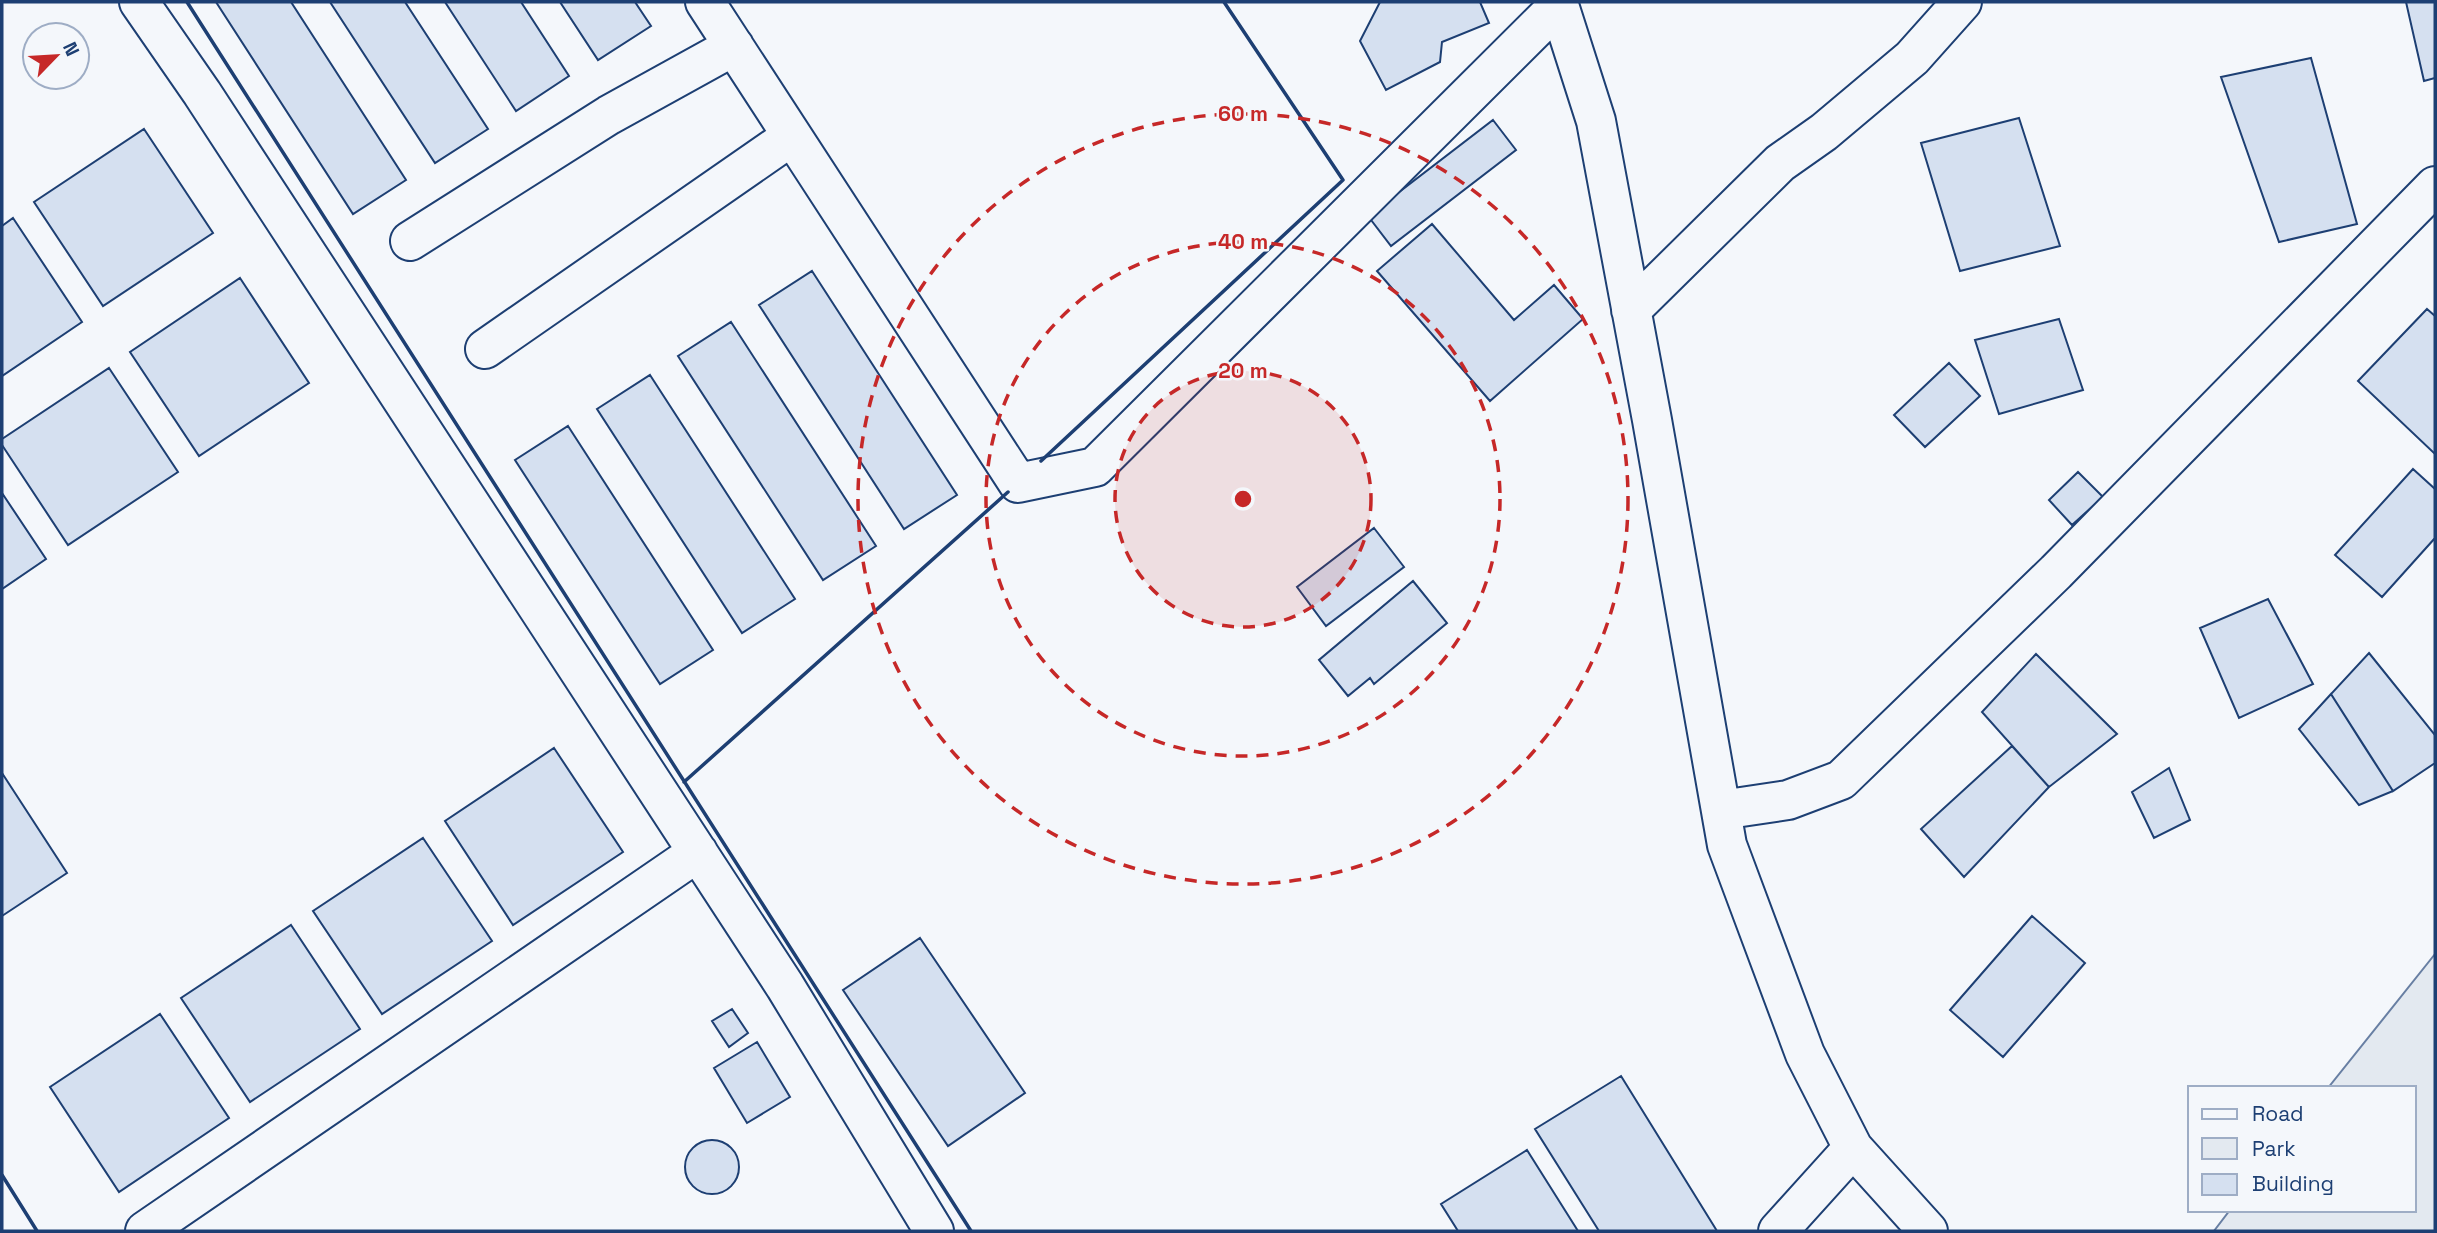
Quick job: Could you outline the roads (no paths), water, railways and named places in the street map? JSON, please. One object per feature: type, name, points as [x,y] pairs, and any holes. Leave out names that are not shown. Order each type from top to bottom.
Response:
[{"type":"street","points":[[139,2],[202,93],[785,986],[934,1231]]},
{"type":"street","points":[[705,2],[1018,483],[1095,467],[1558,3],[1596,121],[1727,845],[1805,1054],[1853,1148],[1928,1231]]},
{"type":"street","points":[[1632,310],[1780,163],[1824,132],[1912,58],[1962,2]]},
{"type":"street","points":[[411,241],[609,115],[734,46]]},
{"type":"street","points":[[485,349],[792,136]]},
{"type":"street","points":[[1721,810],[1788,800],[1841,779],[2056,572],[2435,186]]},
{"type":"street","points":[[145,1231],[698,852]]},
{"type":"street","points":[[1778,1231],[1853,1148]]}]
